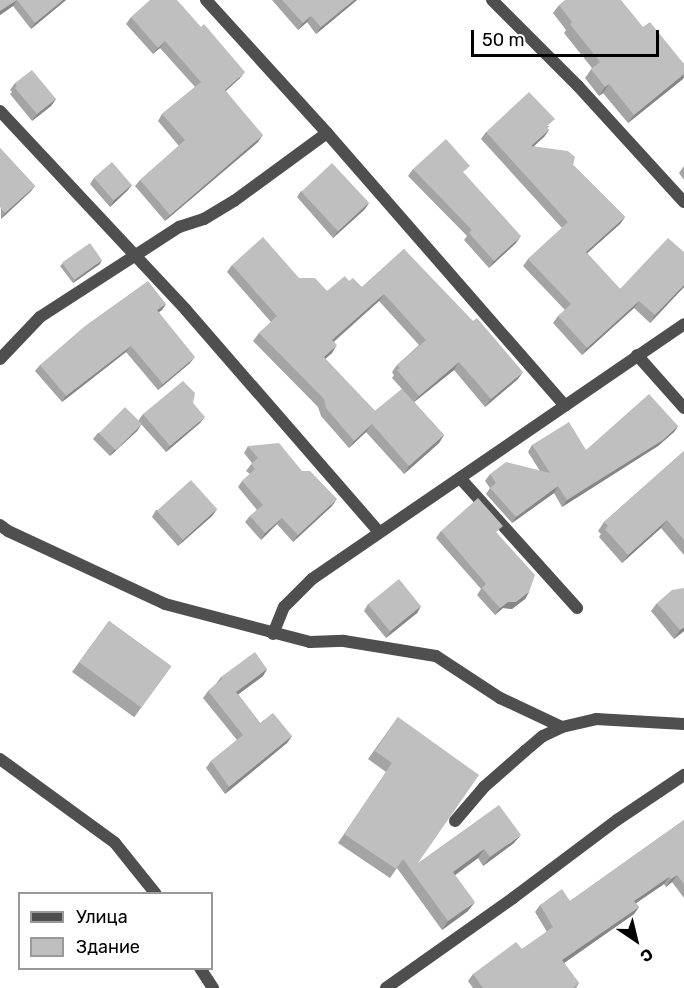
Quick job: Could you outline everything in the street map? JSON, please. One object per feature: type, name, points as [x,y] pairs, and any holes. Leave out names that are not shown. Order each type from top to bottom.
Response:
[{"type":"street","points":[[206,0],[327,133],[565,406]]},
{"type":"street","points":[[492,0],[586,95],[684,202]]},
{"type":"street","points":[[0,111],[133,256],[186,310],[379,532]]},
{"type":"street","points":[[0,359],[40,317],[179,227],[204,219],[234,201],[327,133]]},
{"type":"street","points":[[273,633],[284,607],[312,579],[684,324]]},
{"type":"street","points":[[637,355],[684,408]]},
{"type":"street","points":[[460,478],[577,608]]},
{"type":"street","points":[[0,525],[8,531],[165,604],[310,642],[344,641],[436,656],[500,698],[562,727]]},
{"type":"street","points":[[455,821],[484,788],[525,751],[543,736],[562,727],[596,719],[684,724]]},
{"type":"street","points":[[0,759],[115,843],[154,892]]},
{"type":"street","points":[[386,988],[513,898],[617,820],[684,775]]},
{"type":"street","points":[[202,970],[213,988]]},
{"type":"building","points":[[0,0],[17,0],[0,11]]},
{"type":"building","points":[[17,0],[63,0],[35,23]]},
{"type":"building","points":[[150,0],[177,0],[201,27],[204,24],[245,72],[225,90],[263,135],[170,215],[140,180],[185,140],[162,114],[201,82],[165,41],[158,48],[131,17]]},
{"type":"building","points":[[282,0],[354,0],[321,27],[311,16],[303,23]]},
{"type":"building","points":[[565,0],[621,0],[643,27],[650,22],[684,64],[684,74],[634,115],[609,84],[605,87],[591,69],[600,62],[570,24],[572,22],[559,5]]},
{"type":"building","points":[[32,70],[56,99],[37,114],[15,88],[17,86],[15,83]]},
{"type":"building","points":[[529,92],[555,119],[546,127],[549,130],[531,146],[568,151],[575,157],[573,165],[625,217],[586,252],[620,289],[668,238],[684,252],[684,285],[655,315],[639,301],[587,348],[558,316],[571,304],[528,259],[568,222],[486,132]]},
{"type":"building","points":[[446,139],[470,166],[463,172],[521,236],[494,261],[469,233],[472,230],[413,169]]},
{"type":"building","points":[[0,148],[35,186],[5,213],[0,207]]},
{"type":"building","points":[[112,162],[132,185],[114,200],[94,178]]},
{"type":"building","points":[[332,163],[369,202],[338,231],[301,192]]},
{"type":"building","points":[[263,237],[299,278],[315,278],[327,291],[345,276],[349,281],[353,278],[362,287],[404,249],[473,321],[477,318],[523,372],[491,399],[459,362],[419,396],[397,370],[400,368],[397,365],[426,340],[384,294],[332,340],[337,345],[324,357],[375,411],[402,389],[444,435],[409,466],[372,424],[354,441],[326,408],[324,399],[259,333],[277,316],[232,265]]},
{"type":"building","points":[[90,243],[102,260],[74,280],[62,263]]},
{"type":"building","points":[[148,281],[166,304],[157,310],[195,357],[163,384],[131,346],[66,396],[40,365],[85,326]]},
{"type":"building","points":[[183,381],[195,393],[193,403],[205,417],[170,446],[143,414]]},
{"type":"building","points":[[649,394],[678,426],[663,440],[567,500],[558,486],[516,517],[490,488],[496,483],[490,474],[506,462],[550,473],[532,445],[569,422],[586,450]]},
{"type":"building","points":[[125,407],[142,424],[116,450],[99,433]]},
{"type":"building","points":[[279,443],[302,471],[310,471],[337,499],[298,535],[282,518],[265,533],[250,516],[263,505],[242,481],[255,469],[251,464],[258,458],[248,446]]},
{"type":"building","points":[[684,451],[684,540],[667,520],[628,555],[605,529],[608,526],[604,522]]},
{"type":"building","points":[[191,480],[217,509],[183,540],[157,511]]},
{"type":"building","points":[[478,498],[503,526],[496,532],[535,575],[529,592],[516,602],[508,602],[500,608],[482,588],[486,584],[441,531]]},
{"type":"building","points":[[399,579],[421,606],[390,631],[368,604]]},
{"type":"building","points":[[684,588],[684,627],[680,630],[657,603],[672,590]]},
{"type":"building","points":[[109,621],[171,666],[141,708],[79,662]]},
{"type":"building","points":[[255,652],[267,669],[236,692],[260,723],[273,713],[292,736],[229,787],[211,761],[243,735],[208,691],[222,679],[221,677]]},
{"type":"building","points":[[398,717],[479,775],[418,863],[499,805],[521,835],[490,857],[484,849],[453,872],[475,902],[448,921],[403,859],[396,869],[344,834],[392,763],[375,751]]},
{"type":"building","points":[[684,820],[684,884],[677,875],[671,879],[669,877],[634,901],[639,907],[562,960],[579,983],[573,988],[483,988],[473,974],[516,942],[522,949],[553,927],[540,905],[562,889],[570,901]]}]
